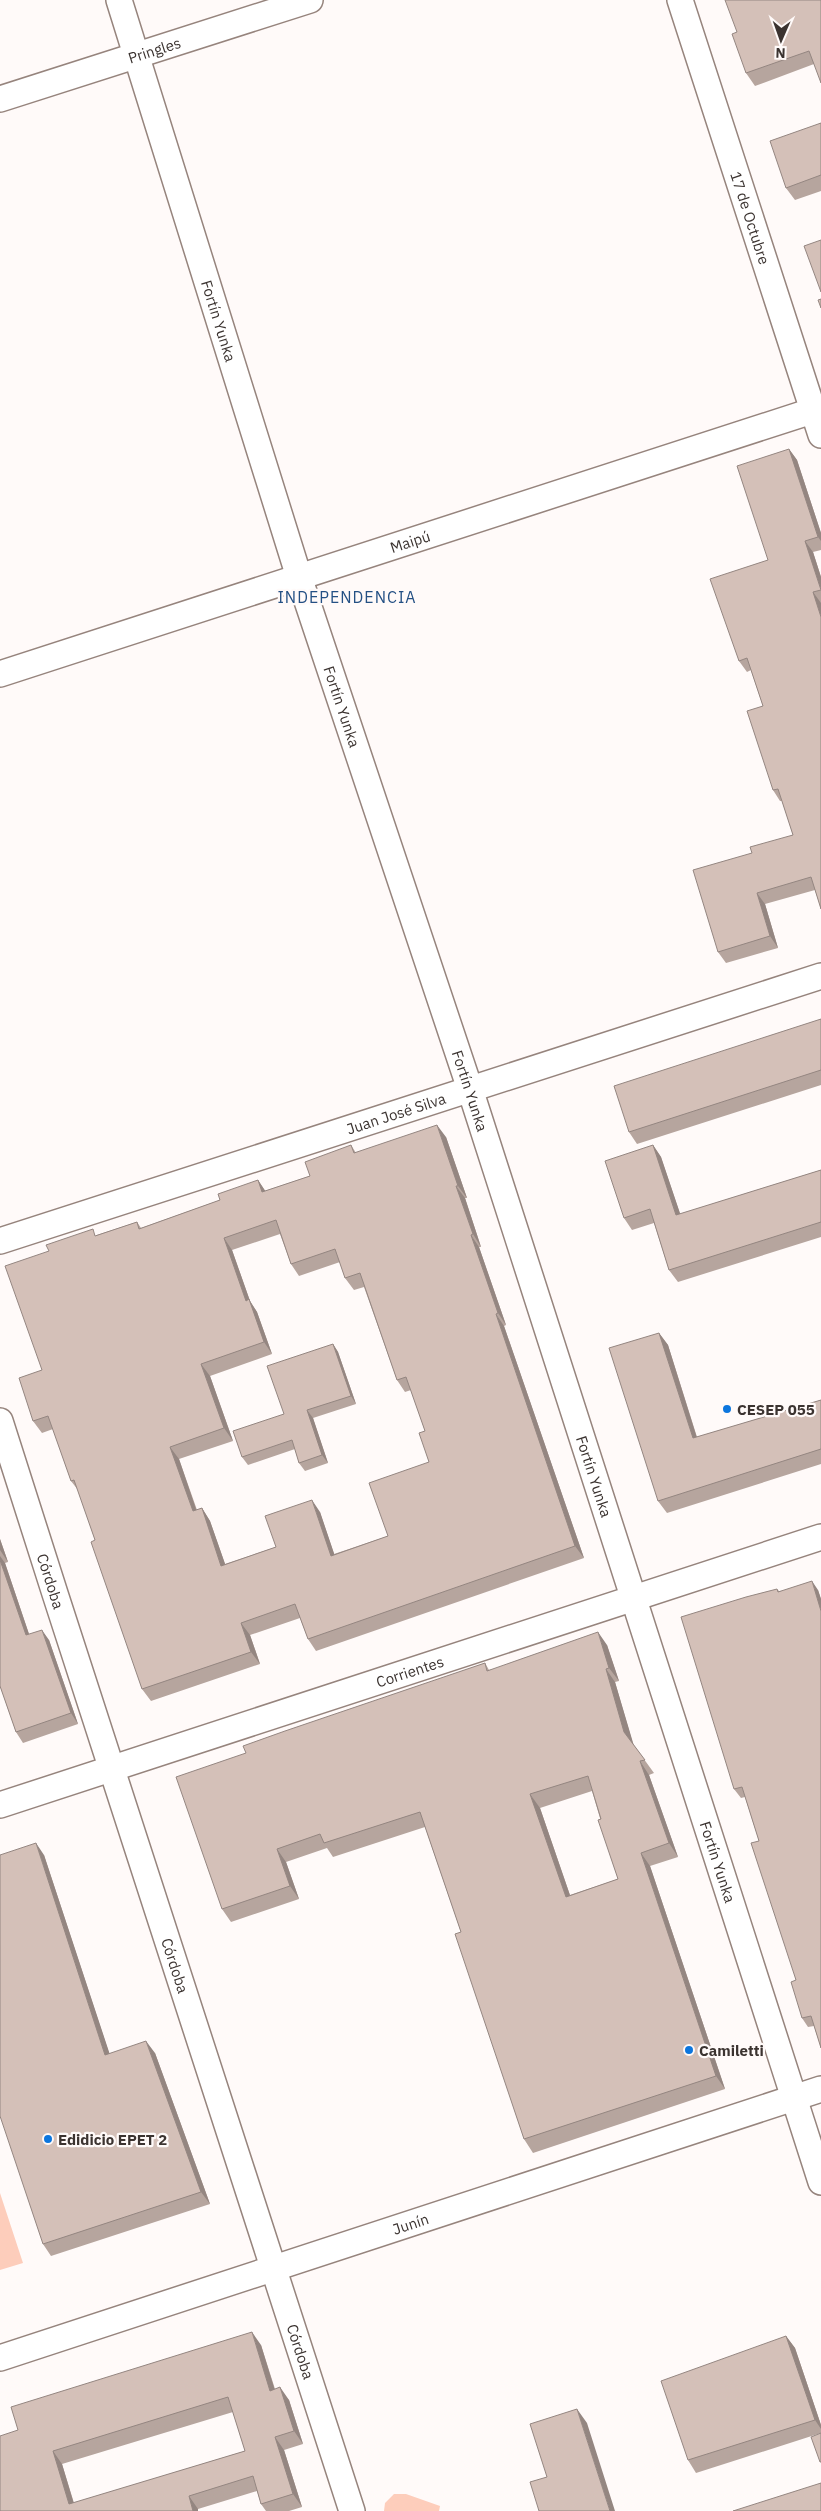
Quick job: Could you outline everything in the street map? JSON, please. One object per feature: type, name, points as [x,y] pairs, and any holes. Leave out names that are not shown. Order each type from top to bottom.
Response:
[{"type":"street","name":"Fortín Yunka","points":[[119,0],[138,55],[299,577],[470,1090],[821,2182]]},
{"type":"street","name":"Pringles","points":[[0,99],[310,0]]},
{"type":"street","name":"17 de Octubre","points":[[680,0],[817,410],[821,435]]},
{"type":"street","name":"Maipú","points":[[0,674],[817,410]]},
{"type":"street","name":"Juan José Silva","points":[[0,1241],[821,976]]},
{"type":"street","name":"Córdoba","points":[[0,1421],[110,1770],[275,2270],[352,2511]]},
{"type":"street","name":"Corrientes","points":[[0,1806],[632,1597],[821,1537]]},
{"type":"street","name":"Junín","points":[[0,2358],[275,2270],[821,2089]]},
{"type":"shaded area","points":[[0,2193],[23,2263],[0,2270]]},
{"type":"shaded area","points":[[394,2494],[406,2494],[440,2506],[439,2511],[384,2511],[385,2503]]},
{"type":"building","points":[[725,0],[821,0],[821,83],[809,51],[746,73],[732,34],[737,32]]},
{"type":"building","points":[[821,123],[821,175],[786,188],[770,141]]},
{"type":"building","points":[[821,240],[821,292],[804,246]]},
{"type":"building","points":[[789,449],[818,537],[805,541],[821,590],[813,592],[821,617],[821,909],[811,877],[757,893],[770,936],[718,952],[693,870],[752,853],[750,847],[793,835],[778,789],[773,790],[747,711],[763,706],[747,658],[739,661],[710,579],[768,560],[737,466]]},
{"type":"building","points":[[821,1019],[821,1070],[629,1132],[614,1086]]},
{"type":"building","points":[[437,1125],[473,1234],[471,1235],[498,1313],[496,1314],[575,1546],[308,1639],[295,1604],[241,1623],[251,1652],[142,1689],[91,1542],[95,1540],[74,1480],[71,1481],[48,1416],[33,1421],[19,1378],[42,1370],[5,1266],[49,1251],[46,1245],[93,1229],[95,1236],[137,1222],[139,1229],[220,1200],[218,1194],[258,1180],[262,1192],[310,1176],[305,1162],[351,1145],[354,1153]],"holes":[[[276,1220],[291,1264],[335,1249],[345,1278],[360,1273],[397,1380],[406,1377],[425,1431],[419,1433],[429,1462],[369,1483],[388,1536],[331,1556],[312,1500],[265,1516],[276,1547],[221,1566],[202,1508],[193,1511],[170,1447],[224,1428],[201,1364],[264,1342],[249,1299],[246,1301],[224,1238]]]},
{"type":"building","points":[[653,1145],[676,1215],[821,1170],[821,1222],[669,1270],[650,1209],[624,1218],[605,1161]]},
{"type":"building","points":[[659,1333],[693,1438],[821,1400],[821,1449],[658,1501],[609,1348]]},
{"type":"building","points":[[333,1344],[351,1396],[307,1410],[322,1455],[299,1463],[292,1440],[242,1457],[233,1431],[284,1414],[267,1366]]},
{"type":"building","points":[[0,1560],[26,1635],[42,1630],[71,1713],[16,1732],[0,1686]]},
{"type":"building","points":[[812,1581],[821,1611],[821,2048],[811,2016],[802,2018],[791,1982],[796,1980],[751,1843],[759,1841],[742,1787],[734,1789],[681,1617],[746,1597],[777,1589],[778,1592]]},
{"type":"building","points":[[598,1632],[609,1668],[606,1669],[624,1732],[645,1760],[640,1761],[669,1843],[641,1853],[716,2076],[524,2139],[455,1934],[461,1932],[420,1812],[324,1843],[320,1834],[277,1849],[290,1886],[222,1909],[176,1777],[246,1753],[243,1746],[285,1731],[485,1663],[487,1671]],"holes":[[[588,1776],[601,1819],[598,1820],[618,1879],[566,1897],[530,1794]]]},
{"type":"building","points":[[36,1843],[105,2055],[146,2041],[201,2192],[43,2244],[0,2116],[0,1855]]},
{"type":"building","points":[[252,2332],[270,2391],[280,2387],[294,2431],[275,2437],[293,2494],[261,2504],[253,2476],[189,2496],[193,2511],[0,2511],[0,2436],[18,2430],[11,2407]],"holes":[[[228,2397],[245,2451],[69,2504],[53,2451]]]},
{"type":"building","points":[[786,2336],[815,2420],[688,2460],[661,2381]]},
{"type":"building","points":[[577,2409],[610,2511],[539,2511],[530,2482],[547,2477],[530,2424]]},
{"type":"building","points":[[821,2433],[821,2462],[820,2462],[811,2437]]},
{"type":"building","points":[[821,2483],[821,2511],[733,2511]]},
{"type":"place","name":"CESEP 055","points":[[727,1409]]},
{"type":"place","name":"Camiletti","points":[[689,2050]]},
{"type":"place","name":"Edidicio EPET 2","points":[[48,2139]]},
{"type":"district","name":"INDEPENDENCIA","points":[[347,597]]}]
